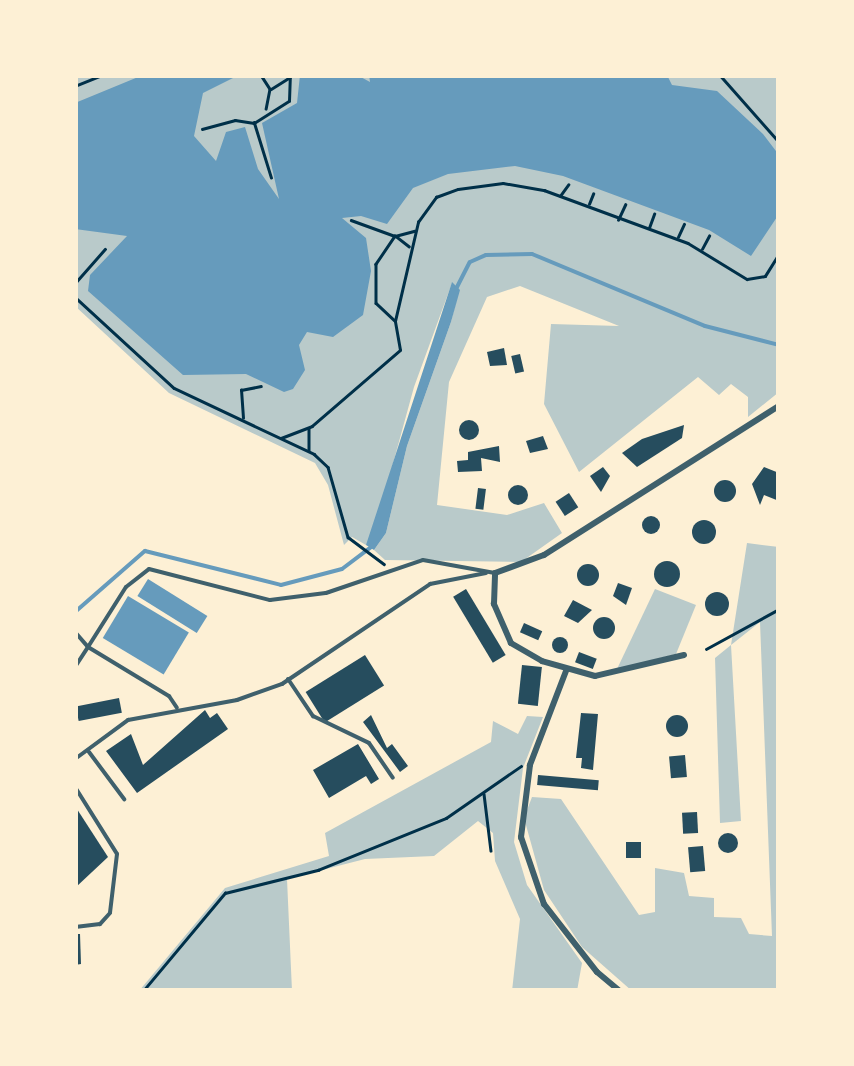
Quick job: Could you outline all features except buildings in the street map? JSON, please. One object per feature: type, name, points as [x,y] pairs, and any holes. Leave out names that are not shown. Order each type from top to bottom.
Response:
[{"type":"street","points":[[684,656],[596,676],[566,671],[511,643],[494,604],[493,572],[544,555],[779,406]]},
{"type":"street","points":[[566,671],[530,764],[519,819],[532,877],[560,928],[620,991]]},
{"type":"lane","points":[[75,667],[126,587],[149,569],[270,600],[326,594],[389,568],[439,561],[493,572]]},
{"type":"lane","points":[[75,759],[128,720],[237,700],[288,679],[430,584],[493,572]]},
{"type":"lane","points":[[76,634],[88,647],[169,696],[177,708]]},
{"type":"lane","points":[[288,679],[313,716],[368,743],[393,778]]},
{"type":"lane","points":[[89,752],[124,800]]},
{"type":"lane","points":[[75,786],[118,854],[110,913],[89,929],[75,927]]},
{"type":"path","points":[[75,86],[102,75]]},
{"type":"path","points":[[261,75],[270,90],[266,110]]},
{"type":"path","points":[[720,75],[779,142]]},
{"type":"path","points":[[270,90],[290,76]]},
{"type":"path","points":[[202,129],[254,122],[266,110],[288,101],[290,76]]},
{"type":"path","points":[[254,122],[271,178]]},
{"type":"path","points":[[281,438],[308,427],[400,350],[395,321],[410,249],[415,231],[436,197],[458,189],[503,183],[560,198],[588,206],[618,222],[677,238],[747,279],[764,276],[779,254]]},
{"type":"path","points":[[560,198],[568,185]]},
{"type":"path","points":[[588,206],[592,194]]},
{"type":"path","points":[[618,222],[625,205]]},
{"type":"path","points":[[649,230],[654,214]]},
{"type":"path","points":[[351,220],[395,236],[410,249]]},
{"type":"path","points":[[677,238],[684,224]]},
{"type":"path","points":[[395,321],[376,303],[376,264],[395,236],[415,231]]},
{"type":"path","points":[[701,250],[709,236]]},
{"type":"path","points":[[75,283],[105,249]]},
{"type":"path","points":[[75,296],[174,388],[309,452],[328,467],[356,545],[389,568]]},
{"type":"path","points":[[243,420],[241,390],[262,386]]},
{"type":"path","points":[[308,427],[309,452]]},
{"type":"path","points":[[706,649],[779,609]]},
{"type":"path","points":[[143,991],[224,893],[335,863],[446,818],[530,764]]},
{"type":"path","points":[[484,792],[491,851]]},
{"type":"shaded area","points":[[75,75],[779,75],[779,392],[748,417],[748,397],[731,384],[719,395],[698,377],[579,472],[544,404],[551,324],[619,326],[520,286],[487,297],[449,382],[437,505],[507,515],[544,503],[562,533],[521,562],[385,560],[374,550],[386,533],[407,446],[451,322],[459,290],[452,283],[414,387],[372,540],[366,545],[352,537],[344,545],[328,485],[315,463],[169,393],[75,306]]},
{"type":"shaded area","points":[[747,543],[779,547],[779,991],[632,991],[582,947],[544,890],[524,818],[532,797],[561,799],[639,915],[655,912],[655,868],[684,873],[689,896],[714,898],[714,917],[741,918],[749,934],[772,936],[760,622],[731,645]]},
{"type":"shaded area","points":[[655,589],[696,605],[676,654],[617,669]]},
{"type":"shaded area","points":[[731,645],[741,821],[720,823],[715,658]]},
{"type":"shaded area","points":[[527,716],[543,717],[523,768],[514,842],[527,885],[582,963],[577,991],[512,991],[520,919],[495,861],[493,833],[478,821],[434,856],[365,859],[287,879],[292,991],[139,991],[225,888],[329,856],[325,833],[491,742],[493,721],[518,734]]},
{"type":"water","points":[[143,75],[239,75],[203,93],[194,136],[216,161],[226,132],[245,127],[258,169],[279,199],[262,123],[297,103],[300,75],[357,75],[370,82],[369,75],[667,75],[672,85],[717,91],[763,134],[779,155],[779,214],[751,256],[709,230],[563,176],[515,166],[448,174],[413,188],[387,224],[361,216],[342,218],[366,238],[371,271],[363,315],[333,337],[307,332],[299,345],[305,370],[293,389],[284,392],[246,374],[183,375],[88,291],[90,275],[127,236],[75,229],[75,103]]},
{"type":"water","points":[[452,282],[460,290],[451,322],[407,446],[386,533],[374,550],[366,545]]},
{"type":"water","points":[[148,579],[207,616],[197,633],[137,596]]},
{"type":"water","points":[[128,596],[189,633],[164,675],[103,638]]},
{"type":"waterway","points":[[456,289],[470,262],[486,255],[532,254],[705,326],[779,345]]},
{"type":"waterway","points":[[75,612],[145,551],[281,585],[342,569],[374,545]]}]
